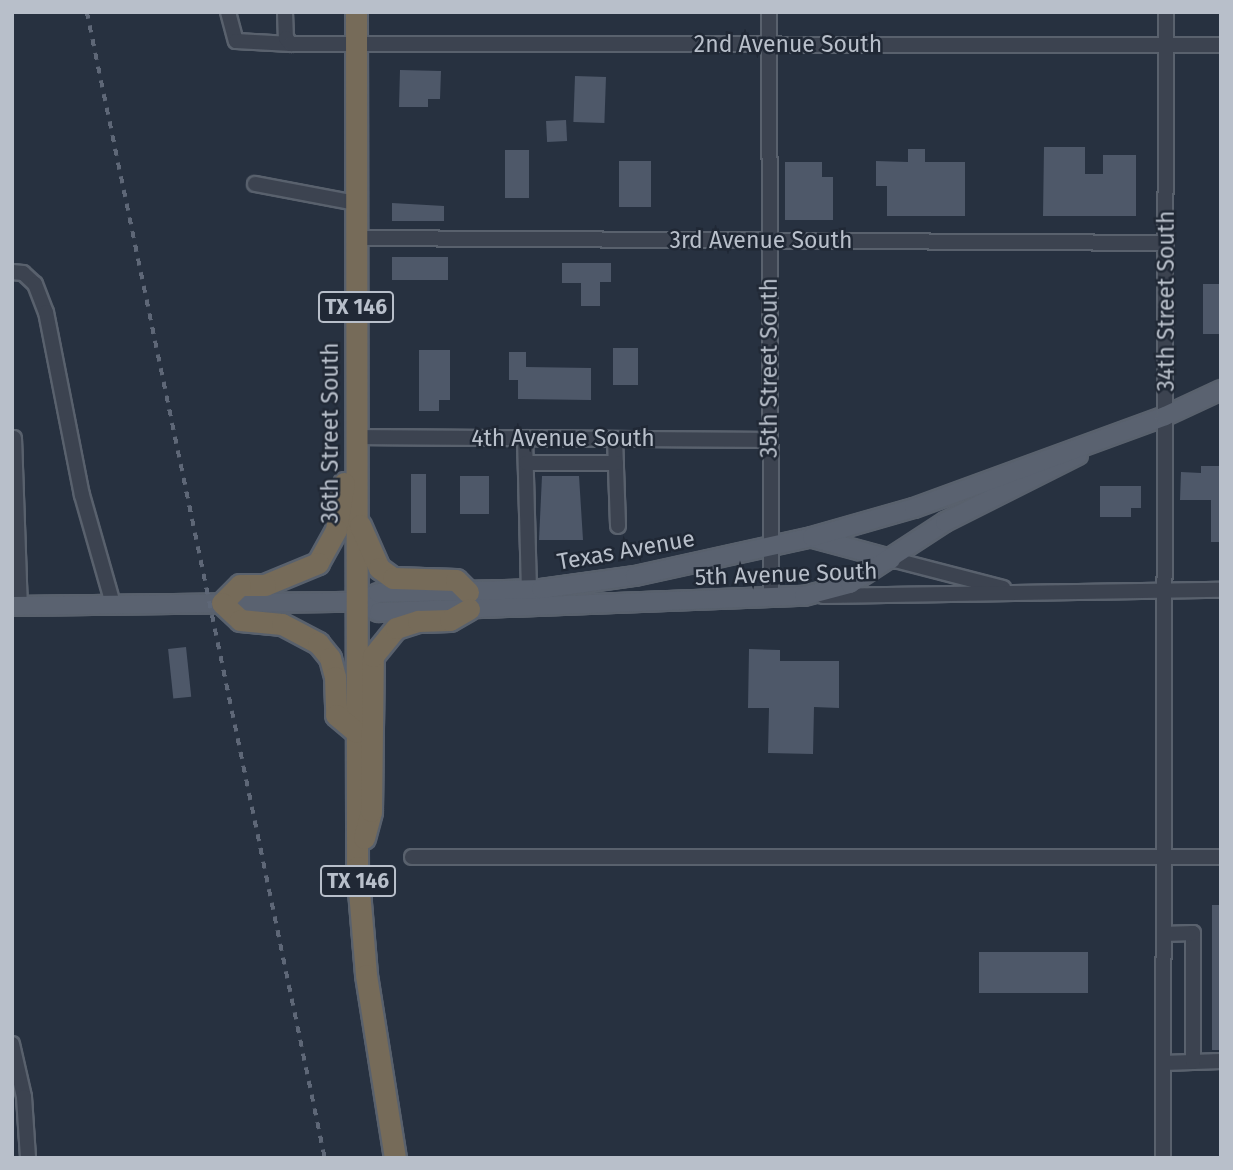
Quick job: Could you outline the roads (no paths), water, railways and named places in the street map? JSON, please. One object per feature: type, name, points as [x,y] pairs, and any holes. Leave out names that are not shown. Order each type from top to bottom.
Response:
[{"type":"highway","name":"36th Street South","points":[[355,602],[356,12]]},
{"type":"highway","points":[[356,732],[336,715],[335,677],[330,658],[318,643],[282,624],[240,620],[222,603],[240,585],[265,585],[317,563],[342,507],[344,418],[357,390]]},
{"type":"highway","name":"TX 146","points":[[356,514],[379,568],[393,578],[456,580],[469,601]]},
{"type":"highway","points":[[357,867],[371,811],[373,656],[396,628],[418,621],[450,620],[469,601]]},
{"type":"highway","name":"TX 146","points":[[355,602],[357,867],[366,975],[395,1158]]},
{"type":"main road","name":"Texas Avenue","points":[[469,601],[529,589],[635,576],[812,537],[914,509],[1165,416],[1221,390]]},
{"type":"main road","points":[[804,596],[850,584],[945,522],[1037,479],[1109,437]]},
{"type":"main road","points":[[812,537],[891,559]]},
{"type":"main road","name":"5th Avenue South","points":[[355,602],[379,612],[469,601],[804,596]]},
{"type":"main road","points":[[16,606],[355,602]]},
{"type":"street","name":"2nd Avenue South","points":[[228,12],[236,40],[291,44],[1221,45]]},
{"type":"street","points":[[285,12],[286,38],[291,44]]},
{"type":"street","name":"35th Street South","points":[[769,12],[771,598]]},
{"type":"street","name":"34th Street South","points":[[1163,1158],[1166,12]]},
{"type":"street","points":[[255,184],[356,204]]},
{"type":"street","name":"3rd Avenue South","points":[[356,238],[1166,243]]},
{"type":"street","points":[[12,272],[23,273],[34,284],[46,312],[82,495],[113,604]]},
{"type":"street","name":"4th Avenue South","points":[[357,437],[769,440]]},
{"type":"street","points":[[14,438],[16,606]]},
{"type":"street","points":[[525,438],[529,589]]},
{"type":"street","points":[[566,438],[566,463]]},
{"type":"street","points":[[615,439],[618,526]]},
{"type":"street","points":[[526,463],[616,463]]},
{"type":"street","points":[[891,559],[1021,593]]},
{"type":"street","name":"5th Avenue South","points":[[804,596],[1221,590]]},
{"type":"street","points":[[412,857],[1221,857]]},
{"type":"street","points":[[1164,934],[1193,933],[1194,1062]]},
{"type":"street","points":[[12,1044],[24,1097],[27,1158]]},
{"type":"street","points":[[1163,1063],[1221,1061]]},
{"type":"railway","points":[[87,12],[325,1158]]}]
